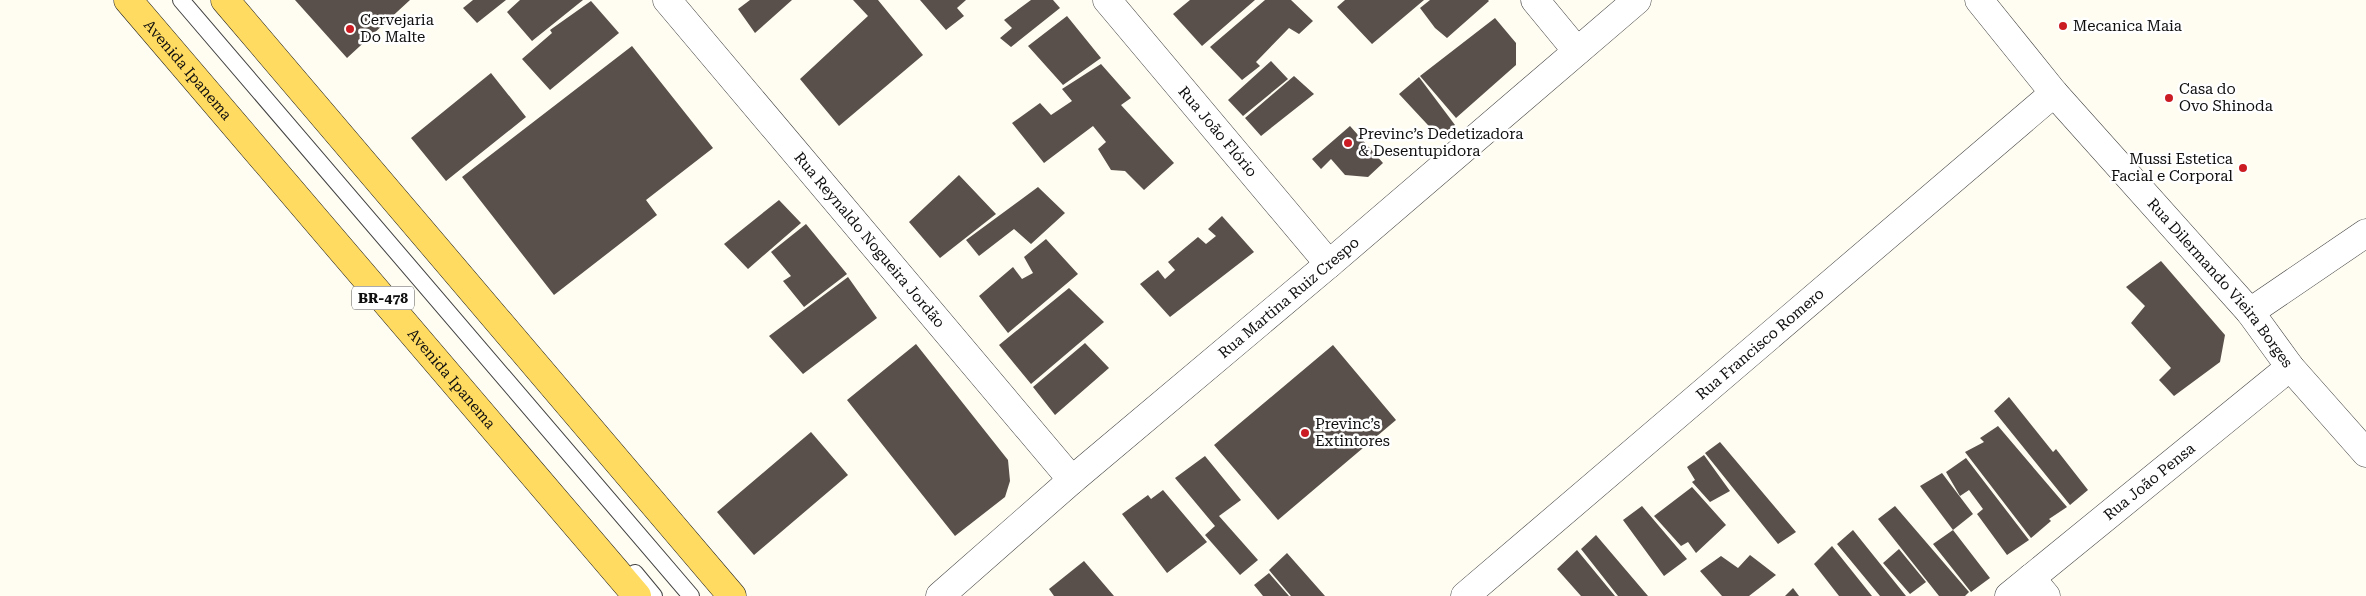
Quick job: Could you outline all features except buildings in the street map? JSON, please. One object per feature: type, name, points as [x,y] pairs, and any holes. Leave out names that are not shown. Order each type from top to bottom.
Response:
[{"type":"main road","name":"Avenida Ipanema","points":[[128,0],[637,596]]},
{"type":"main road","points":[[225,0],[732,596]]},
{"type":"street","name":"Rua Reynaldo Nogueira Jordão","points":[[667,0],[1072,480]]},
{"type":"street","name":"Rua João Flório","points":[[1106,0],[1329,264]]},
{"type":"street","points":[[1535,0],[1577,51]]},
{"type":"street","name":"Rua Martina Ruiz Crespo","points":[[940,596],[1072,480],[1638,0]]},
{"type":"street","name":"Rua Dilermando Vieira Borges","points":[[1979,0],[2054,93],[2250,312],[2290,367],[2366,452]]},
{"type":"street","name":"Rua Francisco Romero","points":[[1465,596],[2054,93]]},
{"type":"street","points":[[2250,312],[2366,233]]},
{"type":"street","name":"Rua João Pensa","points":[[2009,596],[2039,587],[2290,367]]},
{"type":"lane","points":[[144,0],[654,596]]},
{"type":"lane","points":[[181,0],[691,596]]},
{"type":"place","name":"Mecanica Maia","points":[[2063,26]]},
{"type":"place","name":"Cervejaria Do Malte","points":[[350,29]]},
{"type":"place","name":"Casa do Ovo Shinoda","points":[[2169,98]]},
{"type":"place","name":"Previnc’s Dedetizadora & Desentupidora","points":[[1348,143]]},
{"type":"place","name":"Mussi Estetica Facial e Corporal","points":[[2243,168]]},
{"type":"place","name":"Previnc’s Extintores","points":[[1305,433]]}]
